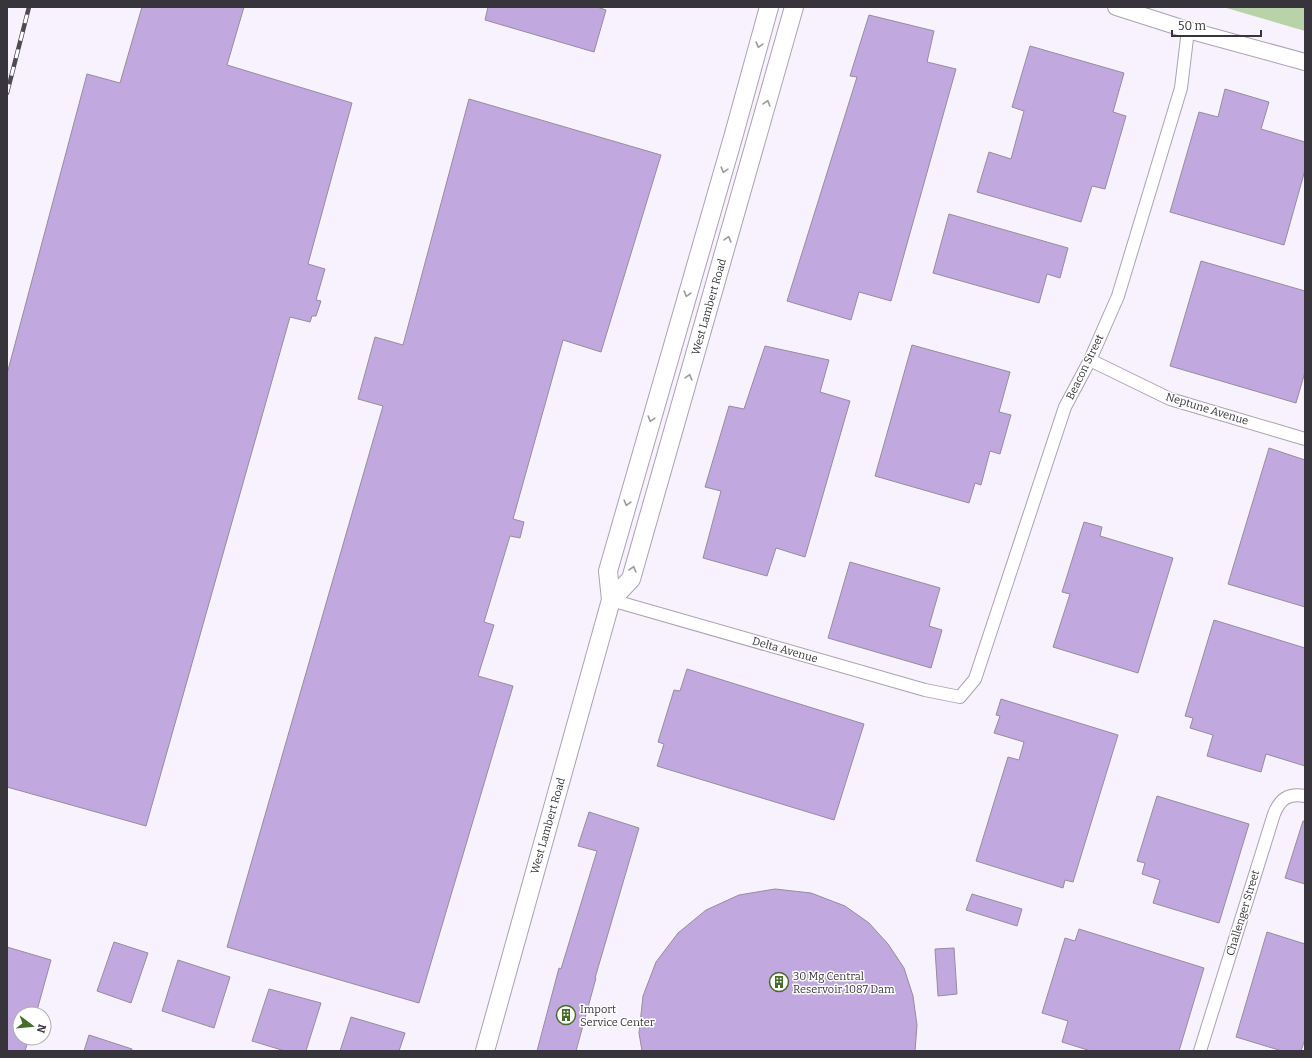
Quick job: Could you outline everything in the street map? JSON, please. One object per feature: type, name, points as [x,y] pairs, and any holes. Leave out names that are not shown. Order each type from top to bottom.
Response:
[{"type":"main road","name":"West Lambert Road","points":[[485,1051],[611,600],[608,570],[734,134],[769,7]]},
{"type":"main road","name":"West Lambert Road","points":[[611,600],[631,578],[794,7]]},
{"type":"street","points":[[1116,7],[1188,30],[1305,62]]},
{"type":"street","name":"Beacon Street","points":[[960,697],[975,679],[1065,407],[1090,360],[1118,296],[1181,88],[1188,30]]},
{"type":"street","name":"Neptune Avenue","points":[[1090,360],[1170,399],[1305,439]]},
{"type":"street","name":"Delta Avenue","points":[[611,600],[925,690],[960,697]]},
{"type":"street","name":"Challenger Street","points":[[1200,1051],[1274,814],[1278,805],[1286,797],[1297,794],[1305,796]]},
{"type":"green space","points":[[1223,7],[1305,7],[1305,31]]},
{"type":"building","points":[[142,7],[244,7],[227,65],[352,103],[308,264],[325,269],[316,300],[321,301],[316,316],[312,316],[310,322],[290,317],[146,826],[7,787],[7,374],[87,74],[120,83]]},
{"type":"building","points":[[488,7],[597,7],[606,10],[594,52],[485,20]]},
{"type":"building","points":[[869,15],[934,31],[927,62],[956,69],[891,301],[859,292],[851,320],[787,301],[857,77],[850,76]]},
{"type":"building","points":[[1030,46],[1124,73],[1113,112],[1126,116],[1105,189],[1092,186],[1081,222],[977,192],[989,152],[1011,159],[1024,111],[1012,107]]},
{"type":"building","points":[[1225,89],[1269,102],[1261,129],[1305,142],[1305,170],[1284,245],[1170,212],[1199,112],[1218,117]]},
{"type":"building","points":[[469,99],[661,155],[601,352],[563,340],[513,519],[524,522],[520,538],[510,536],[484,622],[494,625],[478,676],[513,686],[419,1003],[227,947],[383,406],[358,399],[375,337],[403,345]]},
{"type":"building","points":[[949,214],[1068,248],[1060,278],[1047,274],[1039,303],[933,273]]},
{"type":"building","points":[[1201,261],[1305,291],[1305,372],[1296,403],[1170,366]]},
{"type":"building","points":[[912,345],[1010,372],[999,412],[1011,415],[1000,454],[990,451],[981,485],[975,483],[969,503],[875,476]]},
{"type":"building","points":[[765,346],[829,360],[820,392],[850,401],[805,557],[776,548],[767,576],[703,558],[721,491],[705,487],[729,406],[744,409]]},
{"type":"building","points":[[1269,448],[1305,460],[1305,607],[1228,584]]},
{"type":"building","points":[[1084,522],[1102,527],[1100,536],[1173,558],[1138,673],[1053,647],[1070,594],[1062,592]]},
{"type":"building","points":[[850,562],[940,588],[929,626],[942,630],[931,668],[828,638]]},
{"type":"building","points":[[1214,620],[1305,648],[1305,766],[1266,754],[1261,772],[1207,756],[1213,735],[1190,728],[1193,718],[1185,716]]},
{"type":"building","points":[[687,669],[864,724],[834,820],[657,766],[664,744],[658,742],[674,690],[680,691]]},
{"type":"building","points":[[1001,699],[1118,735],[1073,882],[1065,880],[1063,888],[976,861],[1008,757],[1019,760],[1024,742],[994,733],[1000,716],[996,715]]},
{"type":"building","points":[[1157,796],[1249,824],[1219,923],[1153,903],[1160,880],[1142,874],[1145,863],[1137,861]]},
{"type":"building","points":[[589,812],[639,828],[595,978],[576,1051],[537,1051],[559,968],[561,969],[597,851],[578,846]]},
{"type":"building","points":[[1303,821],[1305,821],[1305,884],[1285,878]]},
{"type":"building","name":"30 Mg Central Reservoir 1087 Dam","points":[[775,889],[811,893],[845,906],[869,923],[888,944],[904,968],[913,996],[917,1025],[915,1051],[642,1051],[639,1033],[643,996],[656,962],[678,933],[706,910],[739,895]]},
{"type":"building","points":[[972,894],[1022,909],[1017,926],[966,910]]},
{"type":"building","points":[[1079,929],[1204,968],[1179,1051],[1091,1051],[1062,1042],[1068,1021],[1042,1013],[1065,938],[1075,941]]},
{"type":"building","points":[[1267,932],[1305,944],[1305,1039],[1301,1051],[1282,1051],[1236,1037]]},
{"type":"building","points":[[114,942],[148,953],[131,1003],[97,991]]},
{"type":"building","points":[[7,947],[51,960],[38,1006],[12,1006],[12,1046],[27,1046],[25,1051],[7,1051]]},
{"type":"building","points":[[954,948],[957,994],[938,996],[935,949]]},
{"type":"building","points":[[178,960],[230,977],[214,1028],[162,1011]]},
{"type":"building","points":[[269,989],[321,1003],[306,1051],[285,1051],[252,1041]]},
{"type":"building","points":[[351,1017],[405,1033],[399,1051],[340,1051]]},
{"type":"building","points":[[89,1035],[132,1049],[132,1051],[84,1051]]},
{"type":"railway","points":[[7,93],[29,7]]},
{"type":"place","name":"30 Mg Central Reservoir 1087 Dam","points":[[779,982]]},
{"type":"place","name":"Import Service Center","points":[[566,1015]]}]
